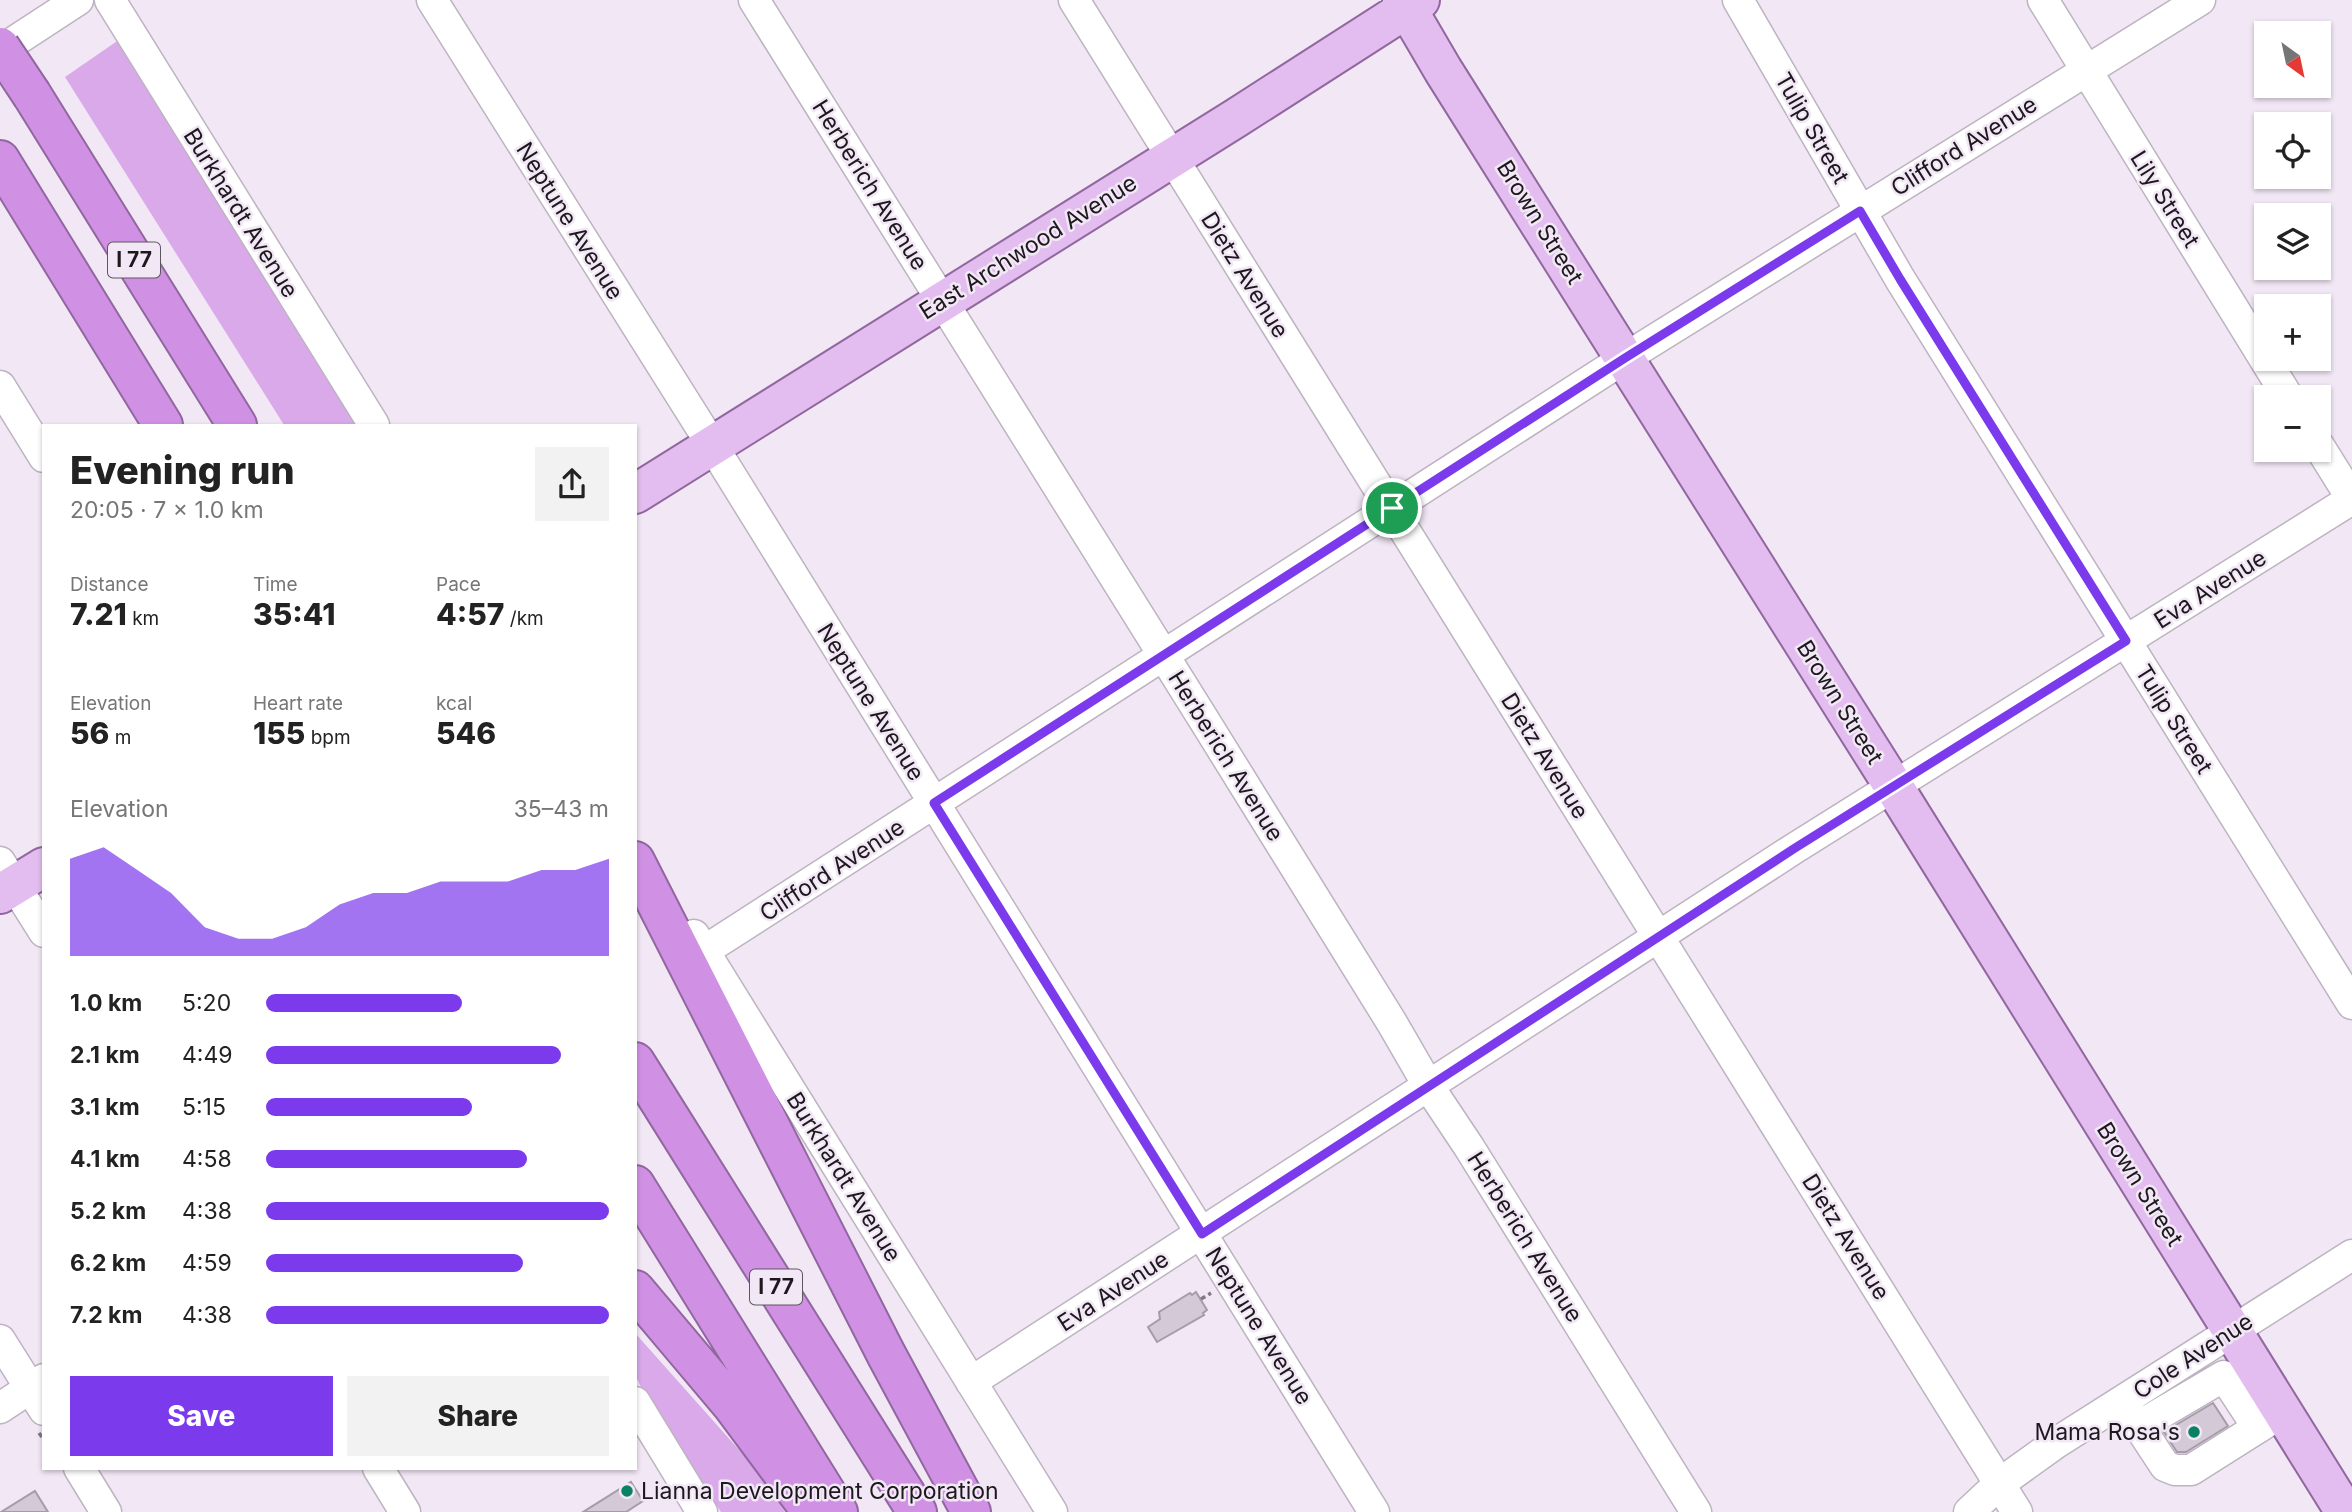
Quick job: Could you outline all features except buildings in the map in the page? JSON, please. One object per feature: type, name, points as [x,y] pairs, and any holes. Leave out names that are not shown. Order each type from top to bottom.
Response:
[{"type":"highway","name":"I 77","points":[[0,49],[236,424]]},
{"type":"highway","name":"I 77","points":[[0,160],[162,424]]},
{"type":"highway","points":[[637,865],[886,1354],[971,1512]]},
{"type":"highway","name":"I 77","points":[[637,1065],[917,1512]]},
{"type":"highway","points":[[637,1188],[838,1512]]},
{"type":"highway","points":[[637,1292],[732,1405],[811,1512]]},
{"type":"main road","name":"East Archwood Avenue","points":[[637,493],[1410,3]]},
{"type":"main road","name":"Brown Street","points":[[1410,3],[1443,70],[1894,786],[2231,1331],[2271,1420],[2345,1512]]},
{"type":"street","points":[[0,49],[78,0]]},
{"type":"street","name":"Burkhardt Avenue","points":[[110,0],[372,424]]},
{"type":"street","name":"Neptune Avenue","points":[[432,0],[712,445],[1374,1512]]},
{"type":"street","name":"Herberich Avenue","points":[[754,0],[1696,1512]]},
{"type":"street","name":"Dietz Avenue","points":[[1074,0],[2017,1512]]},
{"type":"street","name":"Tulip Street","points":[[1738,0],[1907,291],[2352,1004]]},
{"type":"street","name":"Lily Street","points":[[2043,0],[2281,385]]},
{"type":"street","name":"Clifford Avenue","points":[[705,951],[1625,358],[2200,0]]},
{"type":"street","points":[[0,386],[42,454]]},
{"type":"street","points":[[2329,462],[2352,499]]},
{"type":"street","name":"Eva Avenue","points":[[971,1382],[1894,786],[2352,499]]},
{"type":"street","name":"Burkhardt Avenue","points":[[637,846],[705,951],[1052,1512]]},
{"type":"street","points":[[15,877],[42,928]]},
{"type":"street","name":"Cole Avenue","points":[[1969,1512],[1999,1484],[2056,1443],[2352,1255]]},
{"type":"street","points":[[0,1340],[39,1392],[0,1408]]},
{"type":"street","points":[[2123,1402],[2165,1466],[2175,1470],[2191,1469],[2271,1420],[2224,1376],[2139,1426]]},
{"type":"street","points":[[637,1405],[702,1512]]},
{"type":"street","points":[[80,1470],[106,1512]]},
{"type":"street","points":[[379,1470],[405,1512]]},
{"type":"path","points":[[1201,1299],[1210,1293]]},
{"type":"shaded area","points":[[123,37],[359,424],[283,424],[65,77]]},
{"type":"shaded area","points":[[637,1335],[757,1470],[785,1512],[721,1512],[637,1379]]},
{"type":"place","name":"Mama Rosa's","points":[[2194,1432]]},
{"type":"place","name":"Lianna Development Corporation","points":[[627,1491]]},
{"type":"route","points":[[1860,211],[2126,641],[1795,848],[1202,1234],[934,803],[1392,508],[1860,211]]}]
